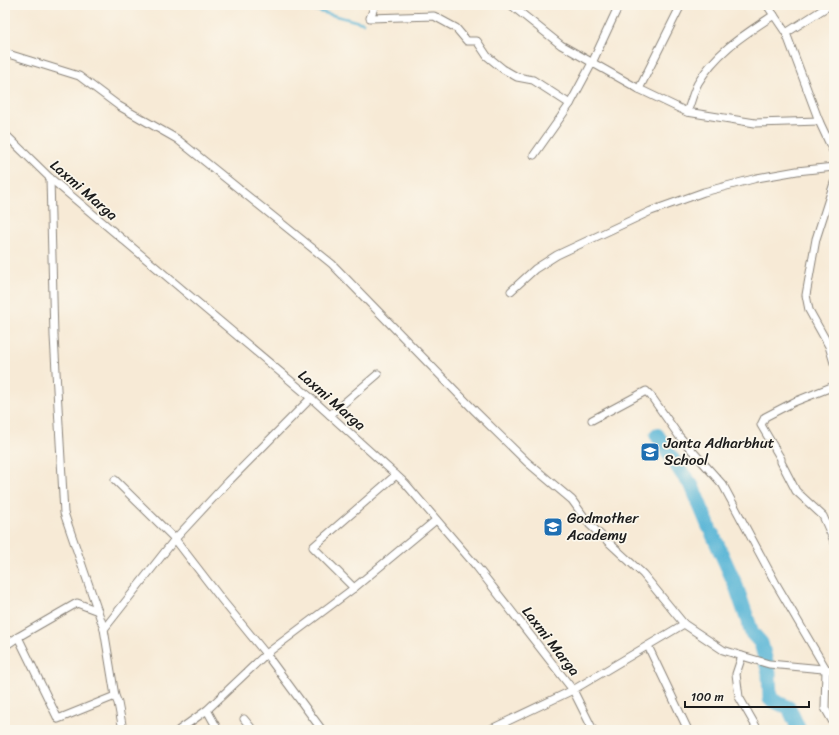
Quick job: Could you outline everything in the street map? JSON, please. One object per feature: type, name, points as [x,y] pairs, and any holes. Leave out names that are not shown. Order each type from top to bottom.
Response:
[{"type":"street","points":[[375,5],[370,18],[434,16],[456,28],[467,41],[477,41],[487,56],[503,69],[517,77],[533,80],[570,104]]},
{"type":"street","points":[[511,5],[560,45],[639,89],[687,112],[755,123],[819,121]]},
{"type":"street","points":[[534,155],[570,104],[619,5]]},
{"type":"street","points":[[639,89],[681,5]]},
{"type":"street","points":[[767,5],[786,33],[819,121],[834,153]]},
{"type":"street","points":[[786,33],[830,5]]},
{"type":"street","points":[[687,112],[698,84],[712,63],[729,45],[774,15]]},
{"type":"street","points":[[5,53],[79,76],[119,106],[177,139],[332,264],[475,411],[527,462],[572,500],[590,525],[643,574],[684,624],[723,650],[761,662],[834,670]]},
{"type":"street","name":"Laxmi Marga","points":[[5,134],[50,178],[311,398],[405,483],[477,567],[573,690],[593,730]]},
{"type":"street","points":[[512,291],[535,269],[557,255],[651,211],[704,192],[757,178],[797,171],[834,168]]},
{"type":"street","points":[[50,178],[54,336],[64,513],[104,629],[115,696],[118,703],[123,730]]},
{"type":"street","points":[[834,183],[816,239],[806,295],[809,310],[828,346],[834,363]]},
{"type":"street","points":[[330,415],[378,374]]},
{"type":"street","points":[[834,386],[794,402],[765,417],[761,425],[781,459],[781,462],[796,492],[823,516],[834,541]]},
{"type":"street","points":[[592,420],[646,391],[679,436],[724,485],[775,582],[826,669],[825,708],[834,724]]},
{"type":"street","points":[[104,629],[174,539],[311,398]]},
{"type":"street","points":[[354,588],[313,547],[396,475]]},
{"type":"street","points":[[115,480],[174,539],[266,654],[322,730]]},
{"type":"street","points":[[179,730],[207,710],[266,654],[354,588],[436,520]]},
{"type":"street","points":[[5,646],[77,603],[98,611]]},
{"type":"street","points":[[489,730],[573,690],[684,624]]},
{"type":"street","points":[[18,637],[58,719],[115,696]]},
{"type":"street","points":[[648,646],[688,730]]},
{"type":"street","points":[[742,656],[736,674],[739,698],[758,730]]},
{"type":"street","points":[[207,710],[218,730]]},
{"type":"street","points":[[244,719],[253,730]]},
{"type":"waterway","points":[[301,5],[363,23]]},
{"type":"waterway","points":[[657,435],[692,486],[709,527]]},
{"type":"waterway","points":[[713,535],[736,586],[752,633],[761,643],[769,673],[770,699],[789,708],[799,730]]},
{"type":"place","name":"Janta Adharbhut School","points":[[650,452]]},
{"type":"place","name":"Godmother Academy","points":[[553,527]]}]
